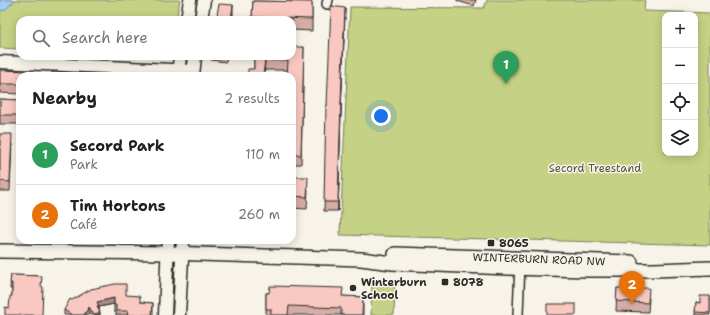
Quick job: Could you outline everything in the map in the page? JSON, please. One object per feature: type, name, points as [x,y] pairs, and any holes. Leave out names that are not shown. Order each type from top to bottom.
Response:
[{"type":"main road","name":"WINTERBURN ROAD NW","points":[[0,251],[168,246],[369,260],[392,263],[638,262],[710,260]]},
{"type":"main road","name":"WINTERBURN ROAD NW","points":[[520,263],[587,270],[710,268]]},
{"type":"street","points":[[188,16],[190,0]]},
{"type":"street","points":[[202,16],[204,0]]},
{"type":"street","points":[[178,72],[180,60]]},
{"type":"street","points":[[193,72],[195,60]]},
{"type":"street","points":[[0,62],[162,72]]},
{"type":"street","points":[[164,315],[168,246]]},
{"type":"street","points":[[179,315],[183,247]]},
{"type":"street","points":[[518,315],[520,263]]},
{"type":"green space","points":[[0,0],[180,0],[177,16],[16,16],[16,49],[0,48]]},
{"type":"green space","name":"Secord Treestand","points":[[487,0],[645,0],[644,11],[677,12],[662,12],[662,156],[698,156],[698,13],[710,13],[710,245],[340,235],[350,7],[484,8]]},
{"type":"green space","points":[[372,282],[395,283],[394,315],[371,315]]},
{"type":"water","points":[[0,0],[15,0],[5,10],[0,11]]},
{"type":"building","points":[[253,1],[312,2],[312,19],[296,18],[296,16],[252,16]]},
{"type":"building","points":[[219,4],[233,5],[232,16],[217,16]]},
{"type":"building","points":[[331,6],[345,8],[338,202],[324,202],[326,106]]},
{"type":"building","points":[[296,47],[304,47],[301,155],[296,154],[296,72],[287,72],[288,61],[265,60],[296,60]]},
{"type":"building","points":[[254,60],[265,60],[264,72],[248,72],[248,69],[254,69]]},
{"type":"building","points":[[0,70],[29,71],[16,72],[16,84],[0,84]]},
{"type":"building","points":[[0,99],[16,100],[16,115],[0,115]]},
{"type":"building","points":[[0,134],[12,134],[10,182],[0,181]]},
{"type":"building","points":[[296,177],[308,177],[307,197],[296,196]]},
{"type":"building","points":[[11,275],[42,276],[42,315],[5,315],[5,307],[9,308],[10,296],[12,296],[12,283],[10,283]]},
{"type":"building","points":[[115,284],[126,284],[126,295],[139,296],[140,302],[153,303],[152,315],[127,315],[128,311],[116,311],[114,298],[97,302],[99,306],[97,307],[100,312],[95,315],[89,307],[84,315],[72,315],[64,310],[70,299],[72,300],[91,289]]},
{"type":"building","points":[[270,286],[343,288],[342,296],[363,297],[362,315],[341,315],[341,308],[289,306],[288,315],[271,315],[271,309],[266,309],[266,293],[269,293]]},
{"type":"building","points":[[617,288],[649,288],[648,303],[616,301]]},
{"type":"building","points":[[700,296],[710,296],[710,313],[695,312],[696,302],[700,303]]},
{"type":"building","points":[[547,304],[576,304],[576,315],[547,315]]},
{"type":"place","name":"Secord Park","points":[[506,84]]},
{"type":"place","name":"8065","points":[[491,243]]},
{"type":"place","name":"8078","points":[[445,282]]},
{"type":"place","name":"Winterburn School","points":[[353,288]]},
{"type":"place","name":"Tim Hortons","points":[[632,304]]}]
